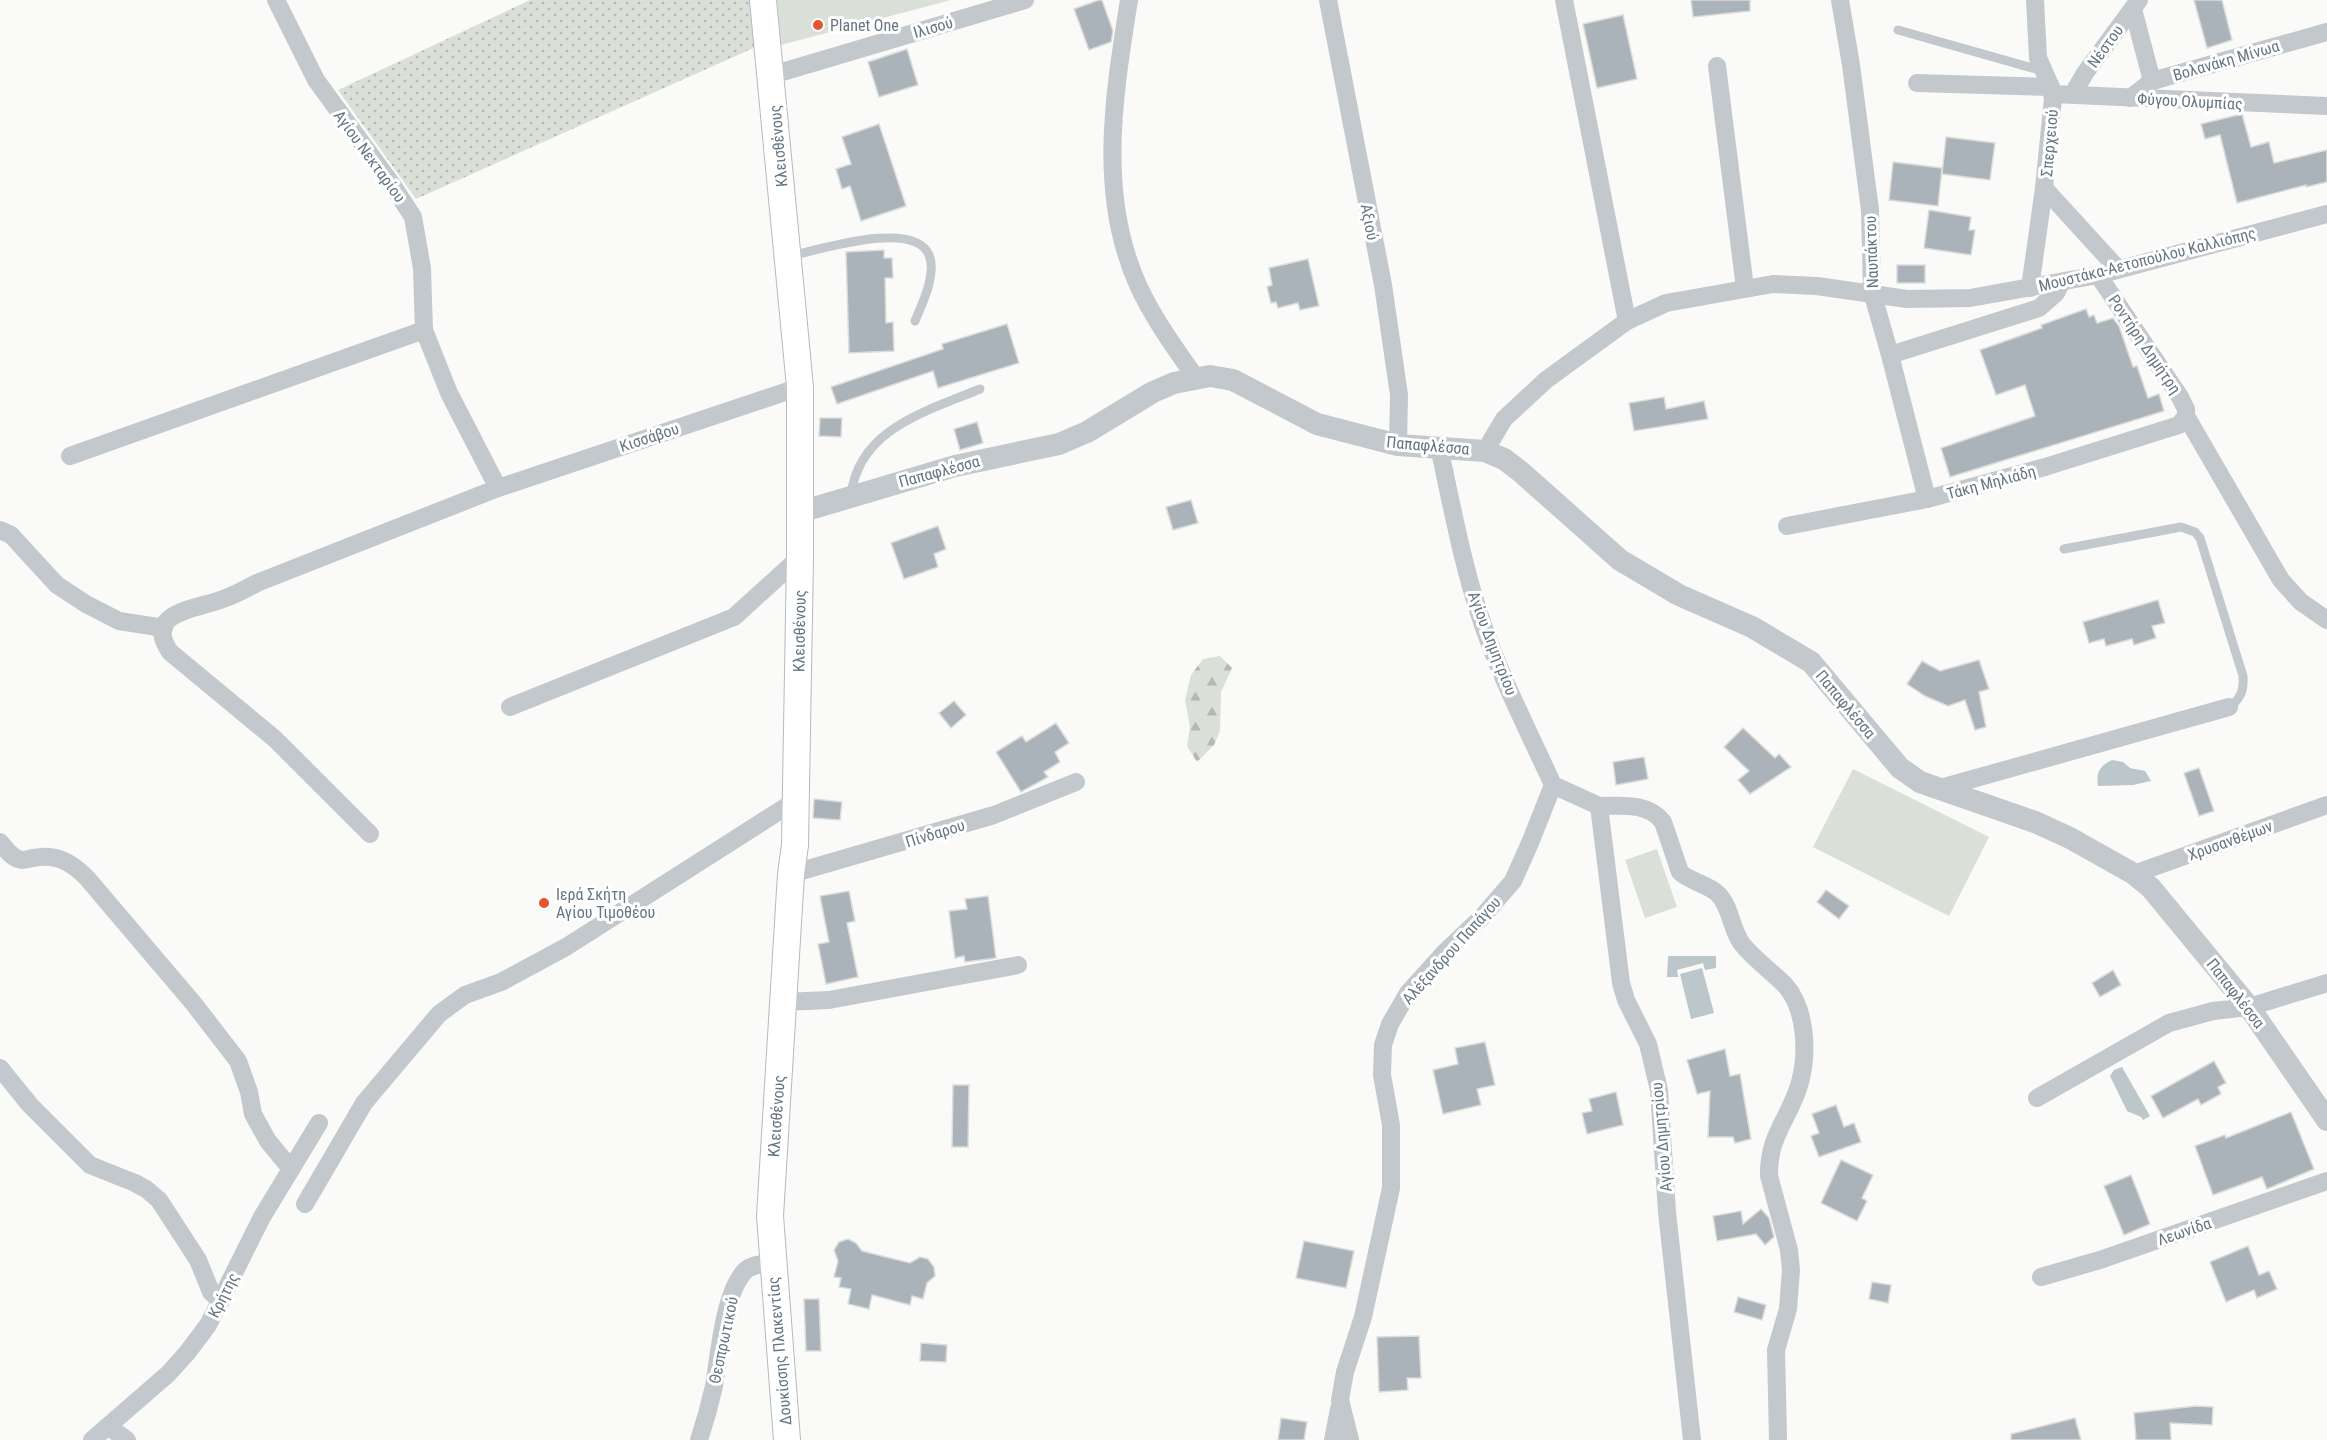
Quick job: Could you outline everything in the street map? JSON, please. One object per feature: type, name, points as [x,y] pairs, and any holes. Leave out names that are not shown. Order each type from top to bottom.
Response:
[{"type":"main road","name":"Κλεισθένους","points":[[764,0],[800,387],[800,557],[795,845],[791,874],[770,1216],[772,1263]]},
{"type":"main road","name":"Δουκίσσης Πλακεντίας","points":[[772,1263],[787,1440]]},
{"type":"street","name":"Ιλισού","points":[[772,75],[1025,0]]},
{"type":"street","points":[[1129,0],[1120,57],[1111,145],[1111,171],[1116,216],[1127,258],[1138,286],[1155,318],[1196,378]]},
{"type":"street","name":"Αξιού","points":[[1328,0],[1383,285],[1399,395],[1398,445]]},
{"type":"street","points":[[1564,0],[1627,321]]},
{"type":"street","name":"Ναυπάκτου","points":[[1840,0],[1870,210],[1872,292],[1927,499]]},
{"type":"street","name":"Σπερχειού","points":[[2030,288],[2044,188],[2049,84],[2037,52],[2035,0]]},
{"type":"street","name":"Αγίου Νεκταρίου","points":[[282,2],[316,80],[391,183],[412,217],[422,268],[423,330],[448,393],[498,488]]},
{"type":"street","points":[[2137,2],[2152,81]]},
{"type":"street","name":"Νέστου","points":[[2073,94],[2085,73],[2137,2]]},
{"type":"street","name":"Βολανάκη Μίνωα","points":[[2130,98],[2152,81],[2327,32]]},
{"type":"street","points":[[1717,66],[1745,288]]},
{"type":"street","name":"Φύγου Ολυμπίας","points":[[1917,83],[2049,84],[2073,94],[2327,106]]},
{"type":"street","points":[[2044,188],[2118,269]]},
{"type":"street","name":"Μουστάκα-Αετοπούλου Καλλιόπης","points":[[1485,451],[1504,419],[1584,350],[1627,321],[1666,303],[1745,288],[1785,284],[1872,292],[1907,298],[1940,300],[1970,298],[2098,275],[2327,214]]},
{"type":"street","name":"Ροντήρη Δημήτρη","points":[[2098,275],[2180,397],[2186,410],[2186,416],[2281,580],[2301,602],[2327,620]]},
{"type":"street","points":[[1890,355],[2039,308],[2056,293],[2061,283]]},
{"type":"street","points":[[70,456],[423,330]]},
{"type":"street","name":"Παπαφλέσσα","points":[[800,512],[954,466],[1059,444],[1087,432],[1154,392],[1174,383],[1210,376],[1233,380],[1317,424],[1398,445],[1485,451],[1504,459],[1521,472],[1620,560],[1679,596],[1752,627],[1811,662],[1900,768],[1920,782],[2035,822],[2070,838],[2133,874],[2151,888],[2249,1007],[2327,1120]]},
{"type":"street","name":"Κισσάβου","points":[[164,628],[172,615],[222,600],[257,583],[498,488],[800,387]]},
{"type":"street","name":"Τάκη Μηλιάδη","points":[[1787,526],[1927,499],[2045,467],[2179,425],[2186,416]]},
{"type":"street","name":"Αγίου Δημητρίου","points":[[1439,447],[1483,624],[1553,785]]},
{"type":"street","points":[[0,530],[11,535],[57,585],[86,604],[119,621],[164,628],[163,642],[170,652],[275,739],[370,834]]},
{"type":"street","points":[[510,707],[734,617],[800,557]]},
{"type":"street","points":[[1937,789],[2229,707]]},
{"type":"street","name":"Πίνδαρου","points":[[791,874],[994,815],[1076,782]]},
{"type":"street","points":[[1553,785],[1599,806],[1635,807],[1650,810],[1658,816],[1663,822],[1680,872],[1685,877],[1717,892],[1723,900],[1732,928],[1742,943],[1786,986],[1798,1009],[1803,1050],[1801,1080],[1776,1135],[1769,1164],[1769,1176],[1789,1250],[1791,1270],[1788,1309],[1776,1350],[1778,1440]]},
{"type":"street","name":"Αλέξανδρου Παπάγου","points":[[1350,1440],[1340,1400],[1345,1372],[1364,1317],[1391,1188],[1391,1125],[1382,1075],[1383,1046],[1390,1024],[1408,993],[1445,952],[1482,917],[1513,881],[1553,785]]},
{"type":"street","points":[[305,1204],[364,1102],[452,1003],[465,995],[501,982],[566,947],[795,801]]},
{"type":"street","name":"Αγίου Δημητρίου","points":[[1599,806],[1621,983],[1626,1000],[1648,1044],[1659,1090],[1670,1236],[1692,1440]]},
{"type":"street","name":"Χρυσανθέμων","points":[[2133,874],[2327,806]]},
{"type":"street","points":[[0,842],[11,855],[20,860],[42,856],[55,858],[74,865],[87,878],[194,1004],[238,1061],[249,1092],[253,1114],[268,1141],[291,1169]]},
{"type":"street","points":[[783,1002],[829,1000],[1018,965]]},
{"type":"street","points":[[2037,1098],[2169,1023],[2213,1011],[2249,1007],[2327,983]]},
{"type":"street","points":[[0,1068],[30,1105],[90,1165],[135,1183],[159,1200],[198,1260],[210,1292],[221,1301]]},
{"type":"street","name":"Κρήτης","points":[[92,1440],[168,1374],[188,1353],[208,1325],[262,1216],[319,1123]]},
{"type":"street","name":"Λεωνίδα","points":[[2040,1277],[2100,1260],[2327,1181]]},
{"type":"street","name":"Θεσπρωτικού","points":[[699,1440],[714,1388],[722,1334],[735,1288],[747,1269],[757,1264],[772,1263]]},
{"type":"street","points":[[1333,1440],[1340,1400]]},
{"type":"street","points":[[109,1427],[127,1440]]},
{"type":"lane","points":[[1898,30],[2049,84]]},
{"type":"lane","points":[[788,256],[874,238],[900,237],[920,243],[929,255],[931,265],[928,290],[915,321]]},
{"type":"lane","points":[[851,496],[852,484],[860,465],[872,447],[884,435],[905,419],[980,389]]},
{"type":"lane","points":[[2064,549],[2181,527],[2195,532],[2200,538],[2243,676],[2244,686],[2240,697],[2229,707]]},
{"type":"green space","points":[[530,0],[753,0],[758,46],[416,199],[338,90]]},
{"type":"green space","name":"Planet One","points":[[777,0],[951,0],[781,45]]},
{"type":"green space","points":[[1220,656],[1232,668],[1221,692],[1220,731],[1214,745],[1197,762],[1187,746],[1190,727],[1185,700],[1191,675],[1203,659]]},
{"type":"green space","points":[[1853,769],[1989,837],[1949,916],[1813,847]]},
{"type":"green space","points":[[1657,849],[1677,907],[1645,918],[1625,860]]},
{"type":"shaded area","points":[[2112,760],[2123,762],[2130,768],[2145,771],[2151,781],[2133,785],[2098,786],[2099,770]]},
{"type":"shaded area","points":[[1668,956],[1716,956],[1716,968],[1705,970],[1703,963],[1677,970],[1678,977],[1667,977]]},
{"type":"shaded area","points":[[1702,968],[1714,1013],[1691,1019],[1680,974]]},
{"type":"shaded area","points":[[2122,1067],[2150,1116],[2143,1120],[2127,1111],[2110,1076],[2114,1070]]},
{"type":"building","points":[[1102,0],[1113,31],[1111,42],[1089,50],[1074,9]]},
{"type":"building","points":[[1691,0],[1750,0],[1750,11],[1693,17]]},
{"type":"building","points":[[2194,0],[2222,0],[2232,40],[2207,48]]},
{"type":"building","points":[[1623,15],[1637,79],[1597,88],[1583,24]]},
{"type":"building","points":[[907,49],[918,85],[879,97],[868,62]]},
{"type":"building","points":[[2242,114],[2251,147],[2269,142],[2274,163],[2327,150],[2327,182],[2306,187],[2306,185],[2237,203],[2220,135],[2205,139],[2201,124]]},
{"type":"building","points":[[879,124],[906,206],[861,221],[850,186],[842,189],[836,169],[851,164],[842,137]]},
{"type":"building","points":[[1946,137],[1995,143],[1990,180],[1942,174]]},
{"type":"building","points":[[1893,162],[1942,168],[1938,206],[1889,200]]},
{"type":"building","points":[[1929,210],[1971,217],[1969,230],[1975,230],[1971,255],[1924,248]]},
{"type":"building","points":[[884,250],[884,258],[892,258],[893,278],[885,278],[886,323],[893,322],[894,351],[849,353],[846,252]]},
{"type":"building","points":[[1308,259],[1319,306],[1300,310],[1298,303],[1278,308],[1276,302],[1271,303],[1267,287],[1272,285],[1269,268]]},
{"type":"building","points":[[1897,265],[1925,265],[1925,283],[1897,283]]},
{"type":"building","points":[[2086,309],[2089,317],[2094,315],[2097,323],[2113,318],[2119,326],[2133,367],[2137,366],[2148,398],[2159,394],[2164,411],[1950,477],[1941,448],[2035,416],[2025,385],[1996,395],[1980,350],[2042,328],[2041,325]]},
{"type":"building","points":[[1007,324],[1019,363],[938,388],[933,371],[837,404],[831,387],[943,349],[942,344]]},
{"type":"building","points":[[1664,397],[1666,409],[1704,401],[1708,419],[1634,431],[1629,403]]},
{"type":"building","points":[[820,418],[842,418],[841,437],[819,436]]},
{"type":"building","points":[[977,422],[983,443],[960,450],[954,429]]},
{"type":"building","points":[[1191,500],[1198,523],[1173,530],[1166,507]]},
{"type":"building","points":[[938,526],[946,549],[934,554],[938,567],[904,579],[891,543]]},
{"type":"building","points":[[2158,600],[2165,623],[2152,626],[2156,638],[2134,645],[2132,639],[2106,646],[2104,639],[2089,643],[2083,622]]},
{"type":"building","points":[[1979,660],[1989,689],[1979,692],[1986,727],[1975,730],[1965,700],[1948,706],[1925,696],[1907,684],[1922,661],[1940,671]]},
{"type":"building","points":[[954,701],[966,715],[951,728],[939,713]]},
{"type":"building","points":[[1056,723],[1069,743],[1055,752],[1060,762],[1044,772],[1048,777],[1021,792],[996,752],[1022,736],[1026,742]]},
{"type":"building","points":[[1743,728],[1775,758],[1779,754],[1791,767],[1750,794],[1738,780],[1749,771],[1724,747]]},
{"type":"building","points":[[1644,757],[1648,779],[1616,785],[1613,762]]},
{"type":"building","points":[[2199,768],[2214,811],[2199,816],[2184,773]]},
{"type":"building","points":[[814,799],[842,802],[840,820],[813,818]]},
{"type":"building","points":[[1826,890],[1849,906],[1839,919],[1817,902]]},
{"type":"building","points":[[849,891],[855,921],[847,923],[858,977],[826,984],[818,944],[829,942],[820,896]]},
{"type":"building","points":[[988,896],[996,958],[965,962],[964,956],[955,958],[949,911],[967,909],[965,899]]},
{"type":"building","points":[[2113,970],[2121,985],[2100,997],[2092,983]]},
{"type":"building","points":[[1485,1042],[1495,1085],[1477,1089],[1481,1105],[1443,1114],[1433,1070],[1458,1064],[1455,1048]]},
{"type":"building","points":[[1725,1049],[1730,1076],[1740,1074],[1751,1139],[1735,1143],[1733,1137],[1708,1137],[1710,1091],[1697,1094],[1687,1060]]},
{"type":"building","points":[[2214,1061],[2226,1083],[2218,1087],[2221,1094],[2201,1105],[2198,1099],[2163,1118],[2151,1096]]},
{"type":"building","points":[[953,1085],[969,1085],[968,1147],[952,1147]]},
{"type":"building","points":[[1616,1092],[1623,1125],[1587,1134],[1582,1113],[1592,1111],[1589,1099]]},
{"type":"building","points":[[1836,1105],[1844,1127],[1854,1123],[1861,1142],[1819,1157],[1811,1136],[1819,1133],[1812,1114]]},
{"type":"building","points":[[2291,1112],[2314,1169],[2267,1189],[2262,1177],[2213,1195],[2195,1146],[2225,1135],[2226,1138]]},
{"type":"building","points":[[1841,1160],[1873,1175],[1862,1198],[1867,1201],[1857,1221],[1821,1203]]},
{"type":"building","points":[[2131,1175],[2150,1224],[2124,1235],[2104,1186]]},
{"type":"building","points":[[1761,1209],[1769,1218],[1774,1237],[1765,1245],[1756,1234],[1717,1241],[1713,1216],[1741,1211],[1743,1224]]},
{"type":"building","points":[[848,1239],[856,1243],[862,1251],[910,1263],[920,1257],[928,1259],[934,1267],[935,1276],[927,1283],[923,1299],[912,1296],[910,1305],[872,1295],[869,1309],[848,1304],[851,1289],[839,1287],[841,1278],[834,1277],[838,1261],[834,1250],[839,1242]]},
{"type":"building","points":[[1304,1241],[1354,1251],[1346,1288],[1296,1278]]},
{"type":"building","points":[[2248,1246],[2259,1275],[2269,1271],[2277,1289],[2257,1298],[2254,1290],[2226,1302],[2210,1262]]},
{"type":"building","points":[[1872,1282],[1891,1285],[1888,1303],[1869,1299]]},
{"type":"building","points":[[1738,1297],[1766,1305],[1762,1320],[1734,1312]]},
{"type":"building","points":[[804,1299],[819,1299],[821,1351],[806,1351]]},
{"type":"building","points":[[1419,1336],[1421,1378],[1407,1378],[1408,1390],[1379,1392],[1377,1337]]},
{"type":"building","points":[[921,1343],[947,1345],[946,1362],[920,1361]]},
{"type":"building","points":[[2196,1406],[2213,1407],[2212,1425],[2170,1423],[2171,1440],[2136,1440],[2134,1413]]},
{"type":"building","points":[[1281,1418],[1307,1422],[1304,1440],[1278,1440]]},
{"type":"building","points":[[2075,1418],[2081,1440],[2011,1440],[2011,1434]]},
{"type":"place","name":"Planet One","points":[[818,25]]},
{"type":"place","name":"Ιερά Σκήτη Αγίου Τιμοθέου","points":[[544,903]]}]
